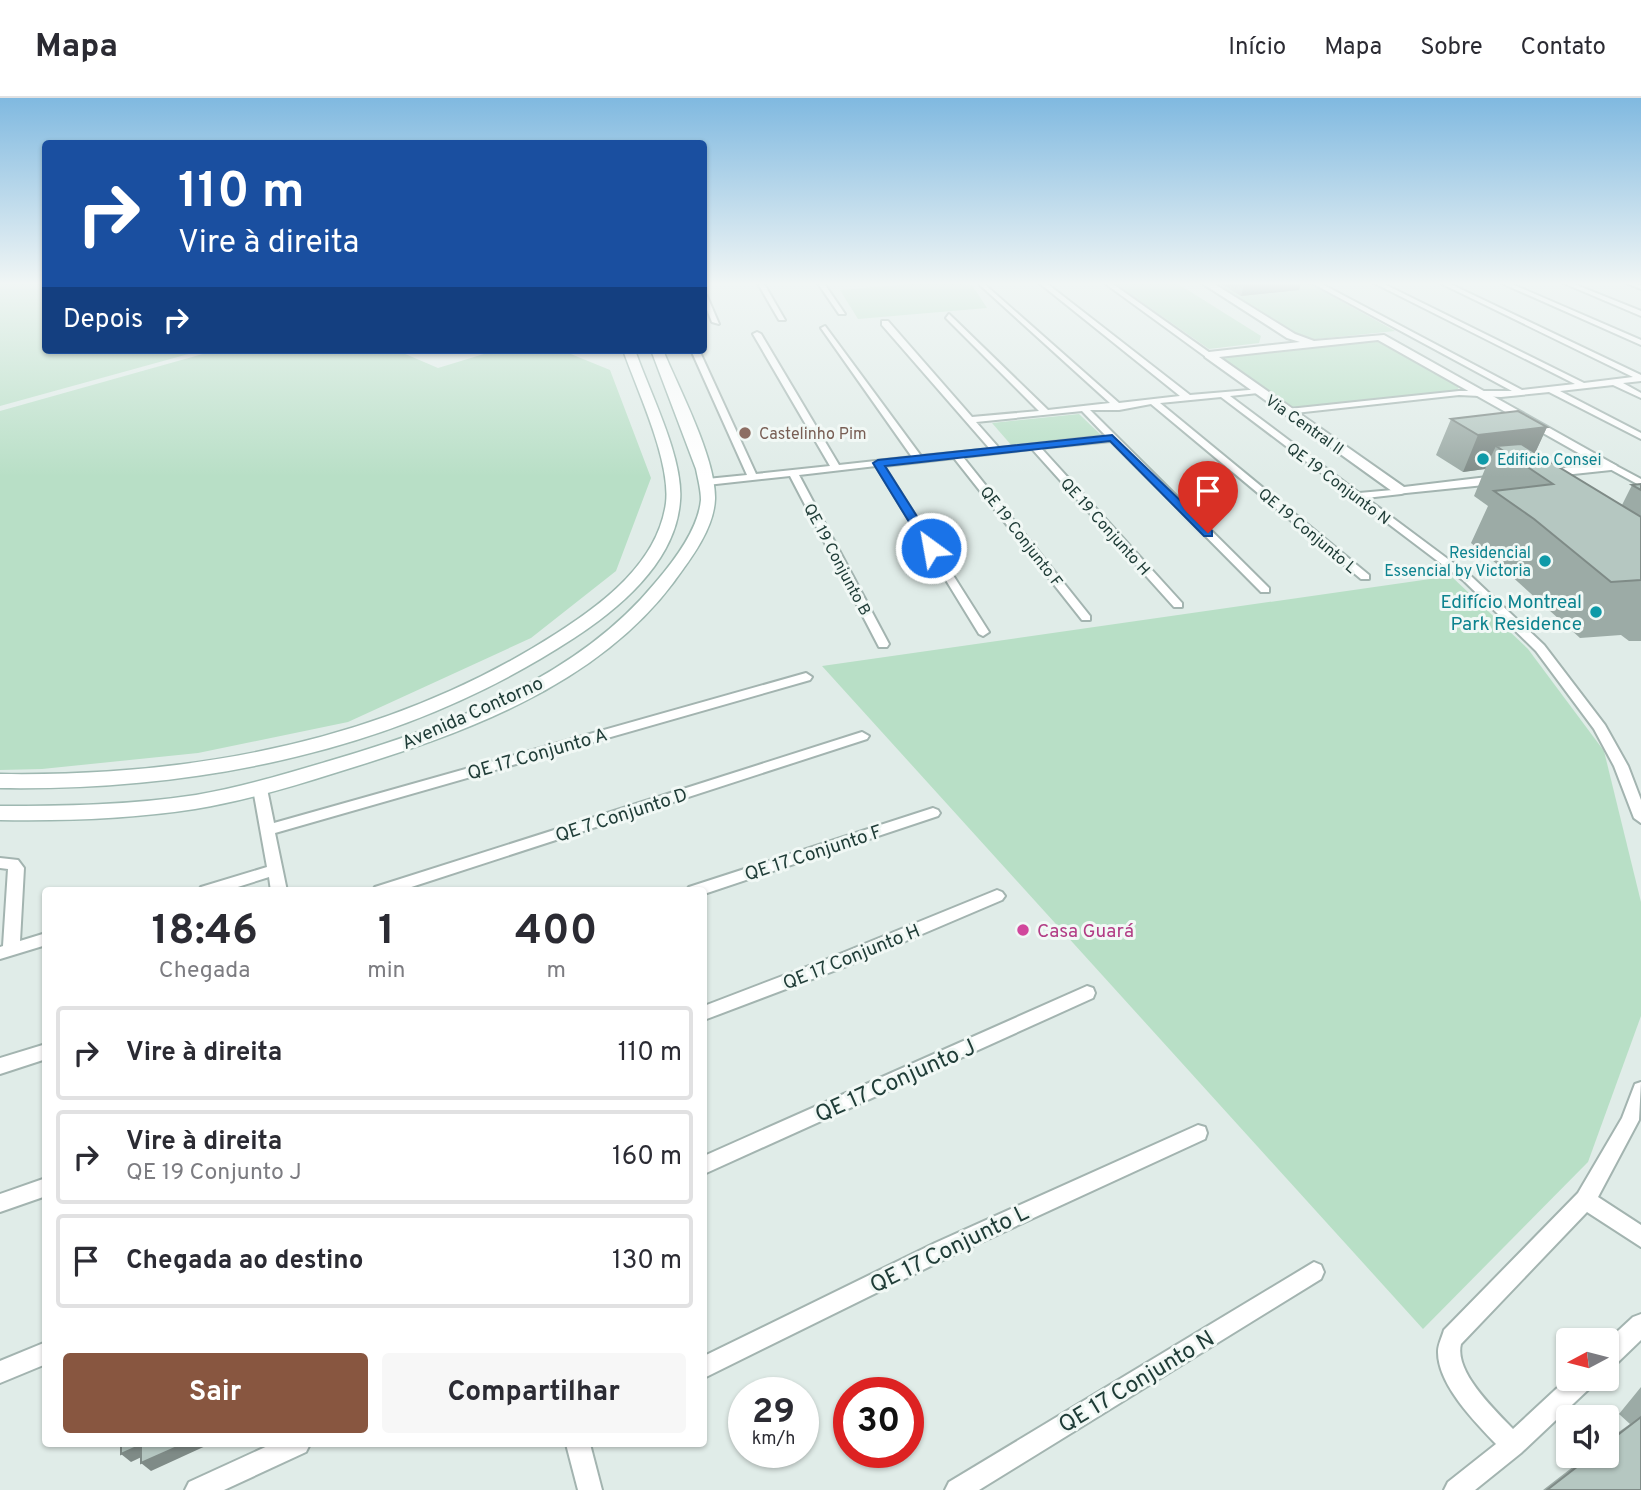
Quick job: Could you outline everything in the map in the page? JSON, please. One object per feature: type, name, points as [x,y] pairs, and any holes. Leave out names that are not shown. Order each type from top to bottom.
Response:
[{"type":"main road","name":"Avenida Contorno","points":[[0,781],[97,780],[164,775],[249,760],[342,737],[440,704],[518,666],[561,640],[617,597],[645,567],[662,538],[670,515],[673,488],[630,354]]},
{"type":"main road","name":"Avenida Contorno","points":[[0,813],[79,812],[155,805],[220,798],[260,789],[400,746],[525,691],[589,654],[632,618],[670,575],[694,539],[708,500],[707,482],[698,455],[659,354]]},
{"type":"main road","points":[[665,456],[681,451],[698,455]]},
{"type":"main road","points":[[670,515],[687,519],[704,515]]},
{"type":"main road","points":[[342,737],[354,739],[360,744],[360,752],[348,763]]},
{"type":"main road","points":[[155,805],[145,796],[154,781],[164,775]]},
{"type":"street","points":[[765,347],[836,468]]},
{"type":"street","points":[[838,347],[918,459]]},
{"type":"street","points":[[906,347],[996,450]]},
{"type":"street","points":[[980,347],[1045,412]]},
{"type":"street","points":[[1052,347],[1119,407]]},
{"type":"street","points":[[1123,347],[1189,399]]},
{"type":"street","points":[[1198,347],[1209,355],[1278,347]]},
{"type":"street","points":[[1398,347],[1641,483]]},
{"type":"street","points":[[1435,347],[1520,393]]},
{"type":"street","points":[[1506,347],[1583,385]]},
{"type":"street","points":[[1576,347],[1641,378]]},
{"type":"street","points":[[697,354],[753,477]]},
{"type":"street","name":"Via Central II","points":[[1209,355],[1401,491]]},
{"type":"street","points":[[1289,412],[1453,394],[1520,393],[1641,378]]},
{"type":"street","points":[[1613,382],[1641,396]]},
{"type":"street","points":[[1550,389],[1641,436]]},
{"type":"street","points":[[971,420],[1258,391]]},
{"type":"street","name":"QE 19 Conjunto N","points":[[1223,395],[1457,570],[1540,648],[1584,703],[1621,766],[1641,818]]},
{"type":"street","name":"QE 19 Conjunto L","points":[[1154,403],[1365,577]]},
{"type":"street","points":[[1084,410],[1265,590]]},
{"type":"street","points":[[707,482],[1112,438]]},
{"type":"street","name":"QE 19 Conjunto H","points":[[1035,447],[1178,604]]},
{"type":"street","name":"QE 19 Conjunto F","points":[[957,455],[1086,618]]},
{"type":"street","points":[[878,463],[983,632]]},
{"type":"street","points":[[1522,480],[1611,466]]},
{"type":"street","name":"QE 19 Conjunto B","points":[[793,473],[883,644]]},
{"type":"street","points":[[1357,496],[1489,481],[1533,479],[1543,492]]},
{"type":"street","name":"QE 17 Conjunto A","points":[[268,830],[806,677]]},
{"type":"street","name":"QE 7 Conjunto D","points":[[392,887],[862,736]]},
{"type":"street","points":[[260,789],[278,887]]},
{"type":"street","name":"QE 17 Conjunto F","points":[[706,887],[933,813]]},
{"type":"street","points":[[0,863],[13,864],[16,868],[6,951],[42,940]]},
{"type":"street","points":[[219,887],[275,870]]},
{"type":"street","name":"QE 17 Conjunto H","points":[[707,1012],[841,961],[997,896]]},
{"type":"street","name":"QE 17 Conjunto J","points":[[707,1163],[1087,993]]},
{"type":"street","points":[[0,1066],[42,1052]]},
{"type":"street","points":[[1513,1445],[1462,1385],[1450,1365],[1447,1345],[1585,1200],[1626,1129],[1641,1090]]},
{"type":"street","name":"QE 17 Conjunto L","points":[[707,1366],[942,1250],[1198,1133]]},
{"type":"street","points":[[0,1203],[42,1187]]},
{"type":"street","points":[[1585,1200],[1641,1237]]},
{"type":"street","name":"QE 17 Conjunto N","points":[[957,1490],[1314,1272]]},
{"type":"street","points":[[1619,1345],[1641,1325]]},
{"type":"street","points":[[0,1372],[42,1355]]},
{"type":"street","points":[[1456,1490],[1513,1445],[1570,1391]]},
{"type":"street","points":[[197,1490],[291,1447]]},
{"type":"street","points":[[579,1447],[590,1490]]},
{"type":"green space","points":[[0,347],[42,347],[42,354],[188,354],[0,406]]},
{"type":"green space","points":[[1309,347],[1387,347],[1459,387],[1457,390],[1295,410],[1285,408],[1213,357]]},
{"type":"green space","points":[[203,354],[405,354],[438,368],[484,354],[571,354],[610,370],[651,478],[616,571],[531,638],[348,722],[198,753],[42,769],[0,770],[0,411]]},
{"type":"green space","points":[[1079,414],[1102,436],[1012,446],[992,423]]},
{"type":"green space","points":[[1451,576],[1528,649],[1604,751],[1641,902],[1641,1016],[1588,1162],[1423,1329],[822,666]]},
{"type":"building","points":[[1518,411],[1547,427],[1478,435],[1451,419]]},
{"type":"building","points":[[1521,444],[1641,517],[1641,580],[1611,582],[1534,519],[1494,491],[1553,484],[1496,446]]},
{"type":"building","points":[[1641,1417],[1641,1490],[1547,1490],[1575,1468],[1619,1468],[1619,1434]]},
{"type":"building","points":[[121,1447],[137,1447],[121,1454]]},
{"type":"building","points":[[141,1447],[177,1447],[141,1463]]},
{"type":"place","name":"Castelinho Pim","points":[[745,433]]},
{"type":"place","name":"Edificio Consei","points":[[1483,459]]},
{"type":"place","name":"Residencial Essencial by Victoria","points":[[1545,561]]},
{"type":"place","name":"Edifício Montreal Park Residence","points":[[1596,612]]},
{"type":"place","name":"Casa Guará","points":[[1023,930]]},
{"type":"route","points":[[931,548],[878,463],[1112,438],[1208,533]]}]
